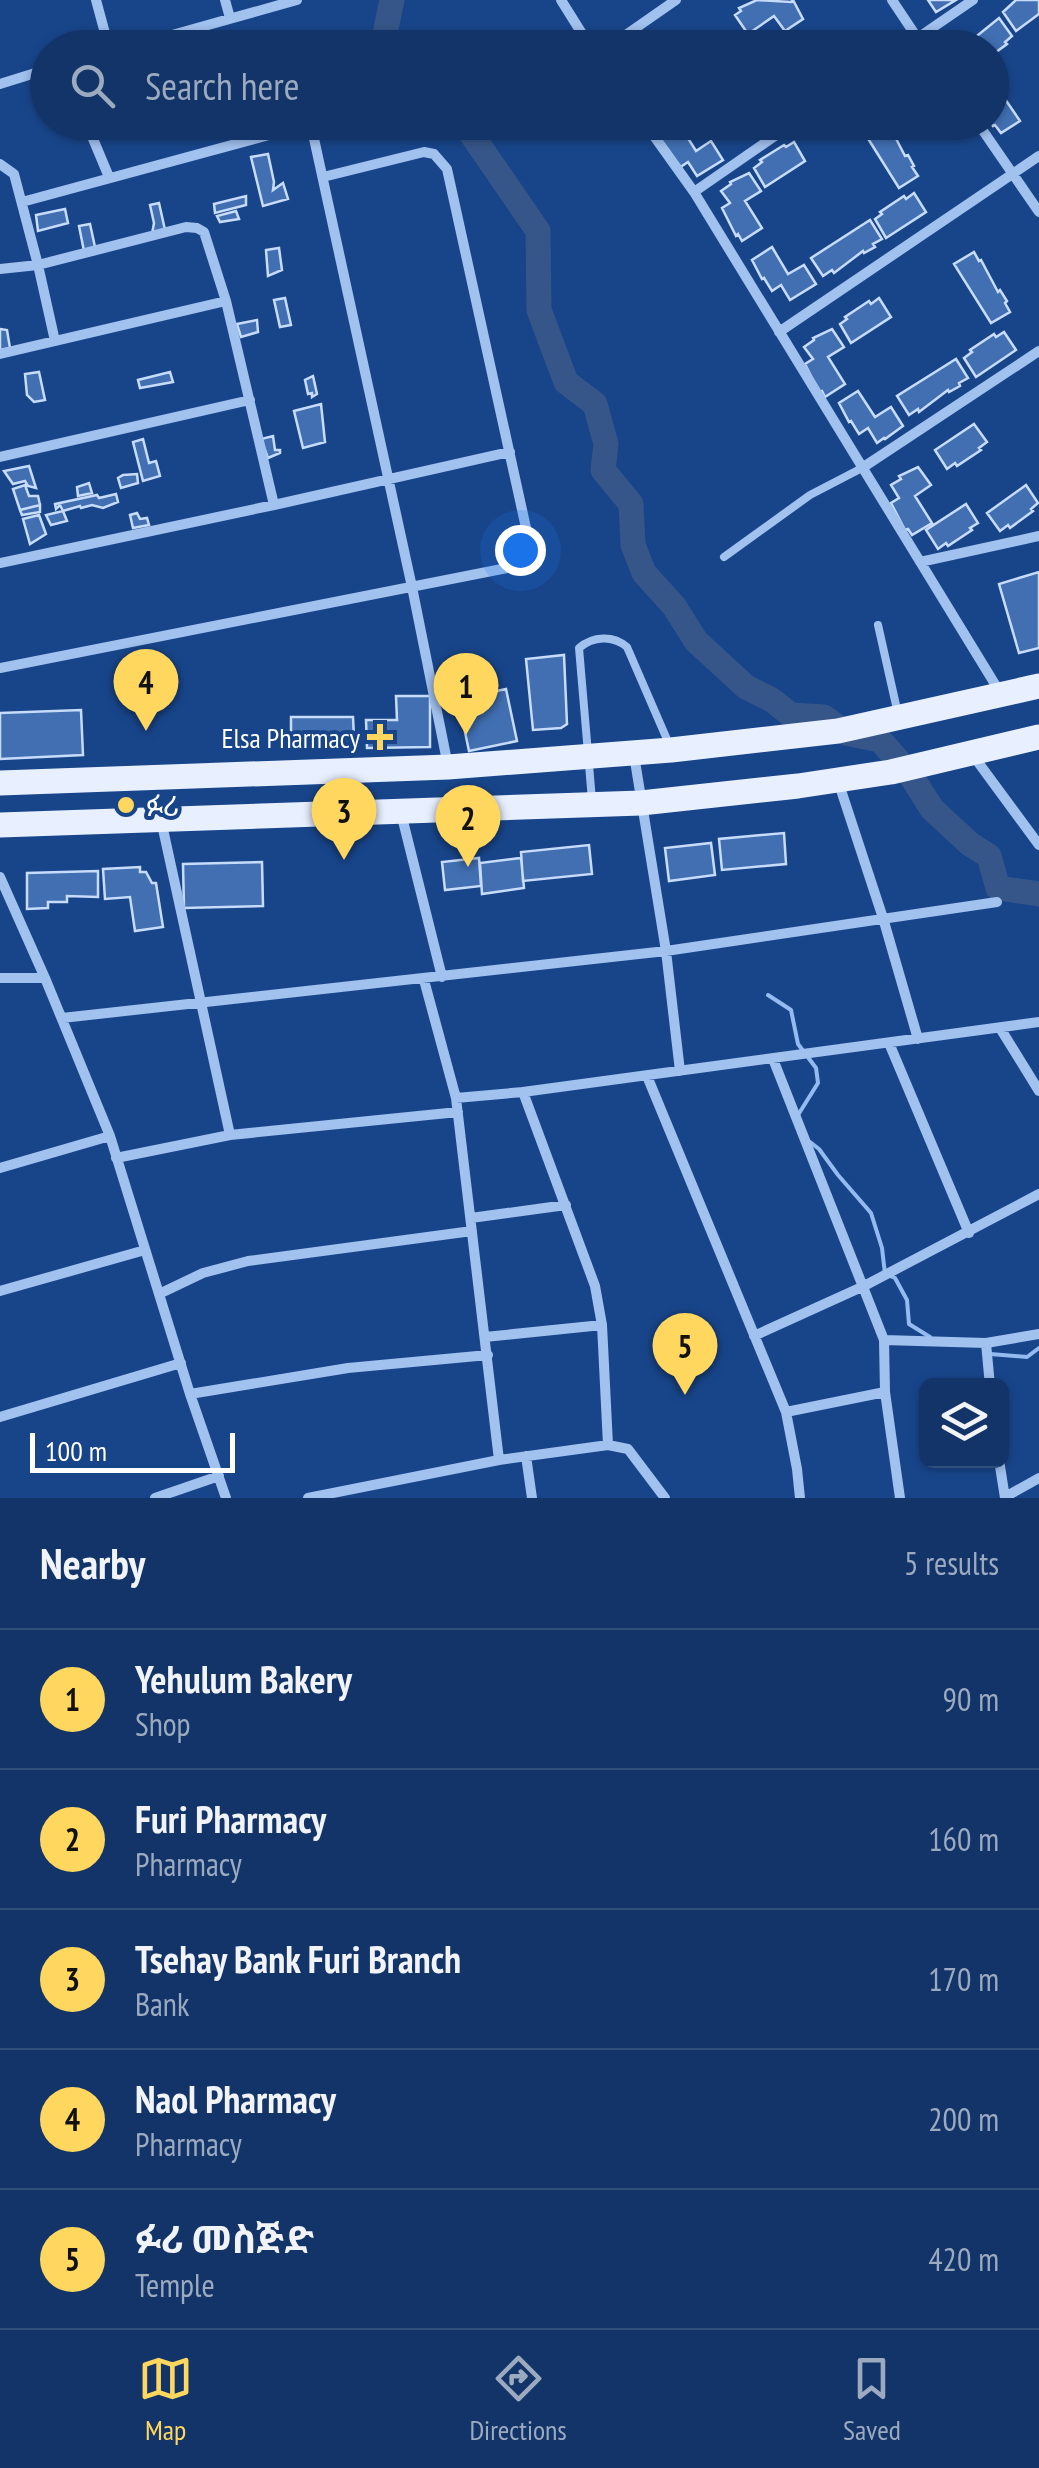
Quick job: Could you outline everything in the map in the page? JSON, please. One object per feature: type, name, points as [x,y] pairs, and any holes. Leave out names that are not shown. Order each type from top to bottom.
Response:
[{"type":"main road","points":[[0,783],[448,768],[671,750],[838,731],[1039,686]]},
{"type":"main road","points":[[0,825],[641,803],[891,772],[1039,737]]},
{"type":"street","points":[[96,0],[104,30]]},
{"type":"street","points":[[225,0],[230,18]]},
{"type":"street","points":[[188,30],[297,0]]},
{"type":"street","points":[[561,0],[580,30]]},
{"type":"street","points":[[633,30],[676,0]]},
{"type":"street","points":[[892,0],[912,30]]},
{"type":"street","points":[[937,30],[974,0]]},
{"type":"street","points":[[0,84],[30,75]]},
{"type":"street","points":[[94,140],[109,177]]},
{"type":"street","points":[[22,202],[250,140]]},
{"type":"street","points":[[314,140],[448,768]]},
{"type":"street","points":[[657,140],[694,192],[1002,696]]},
{"type":"street","points":[[694,192],[769,140]]},
{"type":"street","points":[[989,140],[1039,212]]},
{"type":"street","points":[[0,668],[507,568],[528,556],[530,546],[447,169],[434,154],[424,152],[323,176]]},
{"type":"street","points":[[779,332],[1039,156]]},
{"type":"street","points":[[0,164],[14,174],[55,341]]},
{"type":"street","points":[[0,269],[38,266],[186,227],[204,232],[226,300],[274,505]]},
{"type":"street","points":[[0,354],[226,300]]},
{"type":"street","points":[[862,468],[1039,351]]},
{"type":"street","points":[[0,457],[250,400]]},
{"type":"street","points":[[0,563],[510,452]]},
{"type":"street","points":[[920,562],[1039,536]]},
{"type":"street","points":[[634,753],[666,951],[680,1071]]},
{"type":"street","points":[[972,753],[1039,846]]},
{"type":"street","points":[[838,780],[884,918],[918,1039]]},
{"type":"street","points":[[401,812],[442,977]]},
{"type":"street","points":[[160,820],[230,1135]]},
{"type":"street","points":[[0,877],[110,1136],[226,1498]]},
{"type":"street","points":[[62,1018],[666,951],[997,902]]},
{"type":"street","points":[[0,978],[45,978]]},
{"type":"street","points":[[424,980],[456,1098],[499,1460]]},
{"type":"street","points":[[456,1098],[1039,1022]]},
{"type":"street","points":[[1000,1028],[1039,1091]]},
{"type":"street","points":[[888,1043],[969,1232]]},
{"type":"street","points":[[773,1059],[884,1340],[885,1392],[900,1498]]},
{"type":"street","points":[[647,1076],[786,1412],[800,1498]]},
{"type":"street","points":[[523,1092],[595,1286],[602,1325],[608,1446]]},
{"type":"street","points":[[116,1158],[230,1135],[458,1112]]},
{"type":"street","points":[[0,1168],[110,1136]]},
{"type":"street","points":[[754,1336],[864,1286],[1039,1194]]},
{"type":"street","points":[[471,1218],[566,1206]]},
{"type":"street","points":[[159,1294],[204,1273],[248,1261],[472,1231]]},
{"type":"street","points":[[0,1291],[146,1250]]},
{"type":"street","points":[[486,1336],[602,1325]]},
{"type":"street","points":[[884,1340],[986,1343],[1039,1334]]},
{"type":"street","points":[[986,1343],[989,1378]]},
{"type":"street","points":[[190,1394],[348,1368],[488,1355]]},
{"type":"street","points":[[0,1417],[180,1363]]},
{"type":"street","points":[[786,1412],[885,1392]]},
{"type":"street","points":[[308,1498],[499,1460],[608,1446],[628,1449],[665,1498]]},
{"type":"street","points":[[526,1456],[532,1498]]},
{"type":"street","points":[[1000,1468],[1005,1498],[1039,1478]]},
{"type":"street","points":[[155,1498],[219,1476]]},
{"type":"lane","points":[[724,557],[810,495],[862,468]]},
{"type":"lane","points":[[878,626],[899,718]]},
{"type":"lane","points":[[593,804],[580,648],[588,641],[618,640],[627,647],[671,750]]},
{"type":"building","points":[[757,0],[793,0],[803,19],[784,30],[774,16],[754,30],[745,30],[735,15],[741,11],[739,8]]},
{"type":"building","points":[[928,0],[956,0],[936,12]]},
{"type":"building","points":[[1016,0],[1039,0],[1039,14],[1016,31],[1003,12]]},
{"type":"building","points":[[999,18],[1008,30],[984,30]]},
{"type":"building","points":[[1009,105],[1020,121],[1009,128]]},
{"type":"building","points":[[661,140],[689,140],[696,151],[711,141],[723,160],[697,176],[688,162],[679,168]]},
{"type":"building","points":[[869,140],[897,140],[908,155],[918,176],[899,188]]},
{"type":"building","points":[[794,142],[805,161],[765,187],[754,168],[760,160]]},
{"type":"building","points":[[268,154],[273,190],[283,183],[288,199],[263,206],[251,157]]},
{"type":"building","points":[[749,173],[761,191],[745,201],[762,228],[742,241],[722,208],[730,203],[721,191]]},
{"type":"building","points":[[914,193],[926,212],[886,238],[875,219],[904,196],[906,199]]},
{"type":"building","points":[[246,196],[246,205],[215,213],[214,204]]},
{"type":"building","points":[[159,203],[165,230],[152,234],[150,205]]},
{"type":"building","points":[[65,209],[68,223],[38,231],[36,215]]},
{"type":"building","points":[[236,211],[239,219],[220,222],[217,216]]},
{"type":"building","points":[[870,220],[882,239],[834,273],[832,270],[823,276],[811,258]]},
{"type":"building","points":[[90,224],[95,247],[84,251],[79,226]]},
{"type":"building","points":[[772,247],[788,274],[804,265],[816,284],[790,300],[781,285],[772,291],[752,260]]},
{"type":"building","points":[[279,248],[282,270],[268,276],[266,250]]},
{"type":"building","points":[[974,252],[1007,301],[1010,312],[991,323],[954,264]]},
{"type":"building","points":[[285,298],[291,325],[280,327],[274,300]]},
{"type":"building","points":[[879,298],[891,317],[851,343],[840,324],[869,301],[871,304]]},
{"type":"building","points":[[257,320],[258,332],[241,337],[237,324]]},
{"type":"building","points":[[0,329],[7,330],[10,348],[0,350]]},
{"type":"building","points":[[832,329],[844,347],[828,357],[845,384],[825,397],[805,364],[813,359],[804,347]]},
{"type":"building","points":[[1004,332],[1016,350],[976,377],[964,358],[994,334],[996,337]]},
{"type":"building","points":[[956,359],[968,378],[909,415],[897,396]]},
{"type":"building","points":[[39,372],[45,400],[34,402],[27,395],[25,374]]},
{"type":"building","points":[[170,372],[173,382],[140,388],[138,380]]},
{"type":"building","points":[[313,376],[317,394],[312,397],[305,380]]},
{"type":"building","points":[[858,391],[875,417],[891,407],[903,426],[877,443],[868,428],[859,434],[839,403]]},
{"type":"building","points":[[321,404],[325,442],[303,448],[294,411]]},
{"type":"building","points":[[974,424],[987,442],[981,450],[947,469],[935,450]]},
{"type":"building","points":[[273,436],[275,450],[280,453],[268,458],[261,439]]},
{"type":"building","points":[[143,439],[149,463],[156,461],[160,476],[143,481],[133,442]]},
{"type":"building","points":[[29,466],[36,488],[25,481],[13,484],[4,471]]},
{"type":"building","points":[[918,467],[931,485],[915,496],[932,523],[912,535],[905,530],[891,503],[899,498],[891,485],[901,479],[899,476]]},
{"type":"building","points":[[137,474],[138,483],[121,488],[118,478]]},
{"type":"building","points":[[89,483],[92,493],[78,496],[77,487]]},
{"type":"building","points":[[25,485],[29,496],[38,496],[40,505],[20,510],[13,489]]},
{"type":"building","points":[[1026,485],[1038,503],[1010,528],[1008,525],[1000,531],[987,513]]},
{"type":"building","points":[[116,494],[118,502],[103,508],[92,505],[63,511],[60,505],[56,509],[55,504]]},
{"type":"building","points":[[966,504],[978,523],[938,549],[926,530]]},
{"type":"building","points":[[40,505],[40,512],[22,515],[20,510]]},
{"type":"building","points":[[63,511],[67,521],[51,525],[46,515]]},
{"type":"building","points":[[137,513],[140,519],[147,518],[149,525],[133,528],[130,515]]},
{"type":"building","points":[[39,515],[46,534],[30,544],[23,519]]},
{"type":"building","points":[[1039,572],[1039,648],[1019,653],[999,584]]},
{"type":"building","points":[[564,655],[567,724],[533,730],[526,659]]},
{"type":"building","points":[[506,689],[517,741],[469,751],[458,699]]},
{"type":"building","points":[[396,696],[430,696],[430,747],[367,748],[366,720],[397,720]]},
{"type":"building","points":[[81,710],[83,755],[0,759],[0,713]]},
{"type":"building","points":[[291,717],[353,717],[352,744],[291,747]]},
{"type":"building","points":[[784,833],[786,864],[722,870],[719,839]]},
{"type":"building","points":[[711,843],[715,875],[669,881],[665,848]]},
{"type":"building","points":[[589,845],[592,874],[523,881],[521,852]]},
{"type":"building","points":[[479,858],[481,886],[445,890],[442,862]]},
{"type":"building","points":[[521,858],[524,888],[482,894],[480,863]]},
{"type":"building","points":[[262,862],[263,906],[184,908],[183,864]]},
{"type":"building","points":[[140,867],[140,872],[146,872],[156,883],[163,927],[135,931],[130,897],[105,899],[103,869]]},
{"type":"building","points":[[98,871],[98,897],[67,896],[67,902],[48,902],[48,908],[27,909],[27,873]]},
{"type":"waterway","points":[[386,30],[392,0]]},
{"type":"waterway","points":[[475,140],[538,231],[539,310],[566,382],[595,404],[606,444],[603,470],[631,504],[633,545],[644,573],[674,606],[696,641],[746,687],[791,715],[824,717],[846,733],[880,740],[910,774],[932,809],[989,856],[998,888],[1039,894]]},
{"type":"waterway","points":[[768,995],[791,1010],[798,1044],[816,1068],[818,1083],[798,1115]]},
{"type":"waterway","points":[[810,1142],[871,1213],[885,1274],[895,1278],[907,1300],[909,1324],[930,1337]]},
{"type":"waterway","points":[[990,1354],[1027,1357],[1039,1348]]},
{"type":"place","name":"Naol Pharmacy","points":[[146,731]]},
{"type":"place","name":"Yehulum Bakery","points":[[466,735]]},
{"type":"place","name":"Elsa Pharmacy","points":[[380,737]]},
{"type":"place","name":"ፉሪ","points":[[126,805]]},
{"type":"place","name":"Tsehay Bank Furi Branch","points":[[344,860]]},
{"type":"place","name":"Furi Pharmacy","points":[[468,867]]},
{"type":"place","name":"ፉሪ መስጅድ","points":[[685,1395]]}]
